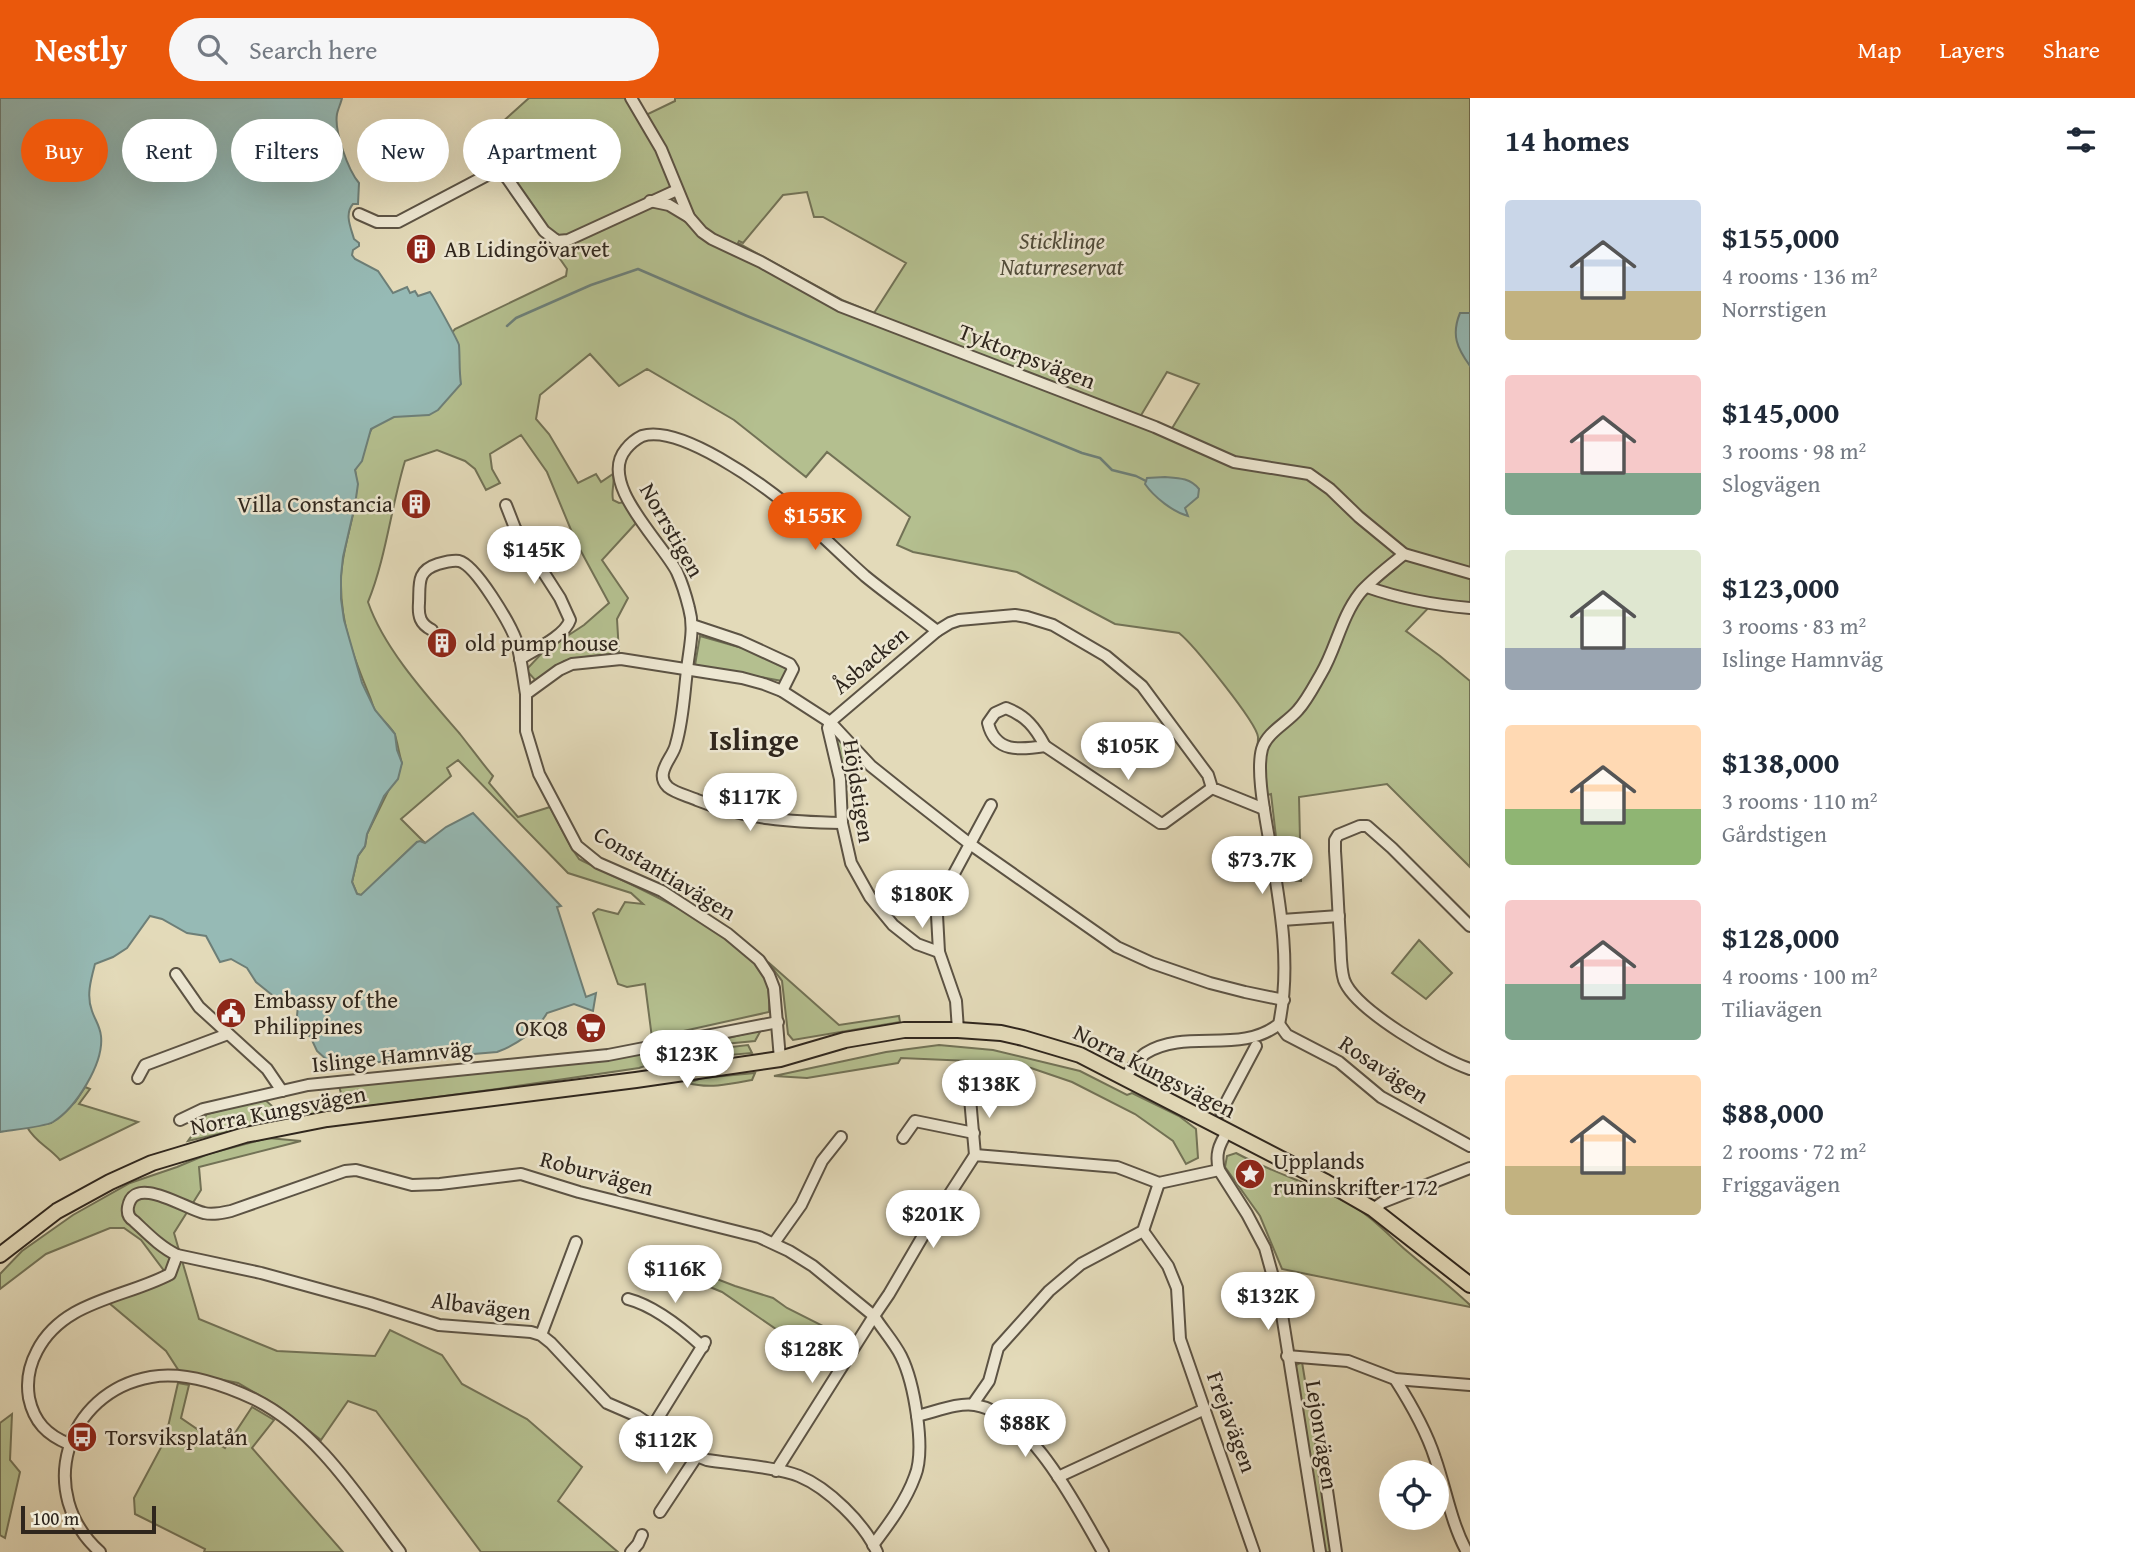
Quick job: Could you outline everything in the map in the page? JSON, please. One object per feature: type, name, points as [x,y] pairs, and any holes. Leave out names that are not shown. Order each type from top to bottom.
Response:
[{"type":"main road","name":"Norra Kungsvägen","points":[[0,1255],[57,1211],[110,1182],[152,1163],[245,1135],[327,1119],[780,1059],[845,1040],[904,1030],[958,1030],[1001,1033],[1053,1045],[1080,1055],[1373,1209],[1470,1286]]},
{"type":"street","name":"Tyktorpsvägen","points":[[631,98],[661,149],[689,217],[712,239],[761,262],[840,306],[1155,427],[1234,463],[1309,474],[1404,554],[1470,573]]},
{"type":"street","points":[[359,214],[377,222],[398,222],[493,172],[499,172],[507,178],[544,231],[556,241],[568,240],[677,190]]},
{"type":"street","points":[[650,201],[669,205],[689,217]]},
{"type":"street","name":"Norrstigen","points":[[842,823],[749,817],[715,807],[669,788],[663,780],[663,772],[676,745],[684,710],[692,625],[677,573],[636,514],[620,481],[618,460],[633,441],[654,434],[688,442],[735,467],[790,508],[866,577],[937,631]]},
{"type":"street","points":[[506,505],[515,528],[560,598],[570,620],[560,634],[520,659]]},
{"type":"street","points":[[1125,1078],[1145,1053],[1163,1045],[1243,1039],[1263,1034],[1279,1024],[1284,1000],[1282,920],[1264,809],[1261,761],[1263,747],[1266,740],[1299,710],[1305,701],[1324,670],[1336,639],[1361,593],[1404,554]]},
{"type":"street","name":"Constantiavägen","points":[[432,629],[423,625],[418,615],[423,572],[426,568],[451,561],[461,562],[477,577],[512,629],[526,694],[526,731],[538,774],[577,846],[598,863],[662,891],[745,947],[759,960],[774,988],[780,1059]]},
{"type":"street","points":[[1367,587],[1426,603],[1470,608]]},
{"type":"street","points":[[937,631],[950,622],[959,620],[1014,615],[1054,625],[1081,640],[1106,656],[1142,686],[1208,775],[1212,788]]},
{"type":"street","points":[[692,625],[740,641],[790,664],[793,669],[782,691]]},
{"type":"street","name":"Åsbacken","points":[[830,722],[937,631]]},
{"type":"street","points":[[526,694],[559,670],[581,663],[621,659],[742,677],[782,691],[830,722],[871,766],[970,844],[1098,934],[1133,955],[1210,983],[1284,1000]]},
{"type":"street","points":[[1045,746],[1022,750],[1006,747],[991,734],[988,723],[995,713],[1006,708],[1021,714],[1036,728],[1045,746],[1164,824],[1212,788]]},
{"type":"street","name":"Höjdstigen","points":[[830,722],[828,734],[840,779],[842,823],[850,863],[892,925],[917,944],[939,951]]},
{"type":"street","points":[[1212,788],[1264,809]]},
{"type":"street","points":[[958,1030],[956,1001],[939,951],[937,915],[943,894],[991,805]]},
{"type":"street","points":[[1470,926],[1367,826],[1338,835],[1335,840],[1339,916],[1343,974],[1348,988],[1355,998],[1408,1039],[1455,1065],[1470,1069]]},
{"type":"street","points":[[1282,920],[1339,916]]},
{"type":"street","points":[[176,974],[199,1007],[267,1069],[282,1091]]},
{"type":"street","name":"Islinge Hamnväg","points":[[180,1120],[203,1109],[337,1081],[608,1055],[778,1022]]},
{"type":"street","name":"Rosavägen","points":[[1279,1024],[1287,1035],[1339,1062],[1381,1097],[1470,1146]]},
{"type":"street","points":[[138,1078],[145,1065],[228,1034]]},
{"type":"street","points":[[1221,1112],[1256,1046]]},
{"type":"street","points":[[776,1471],[975,1156],[969,1087]]},
{"type":"street","points":[[903,1138],[915,1121],[974,1133]]},
{"type":"street","points":[[975,1156],[1117,1167],[1159,1183],[1219,1170],[1217,1149],[1227,1132]]},
{"type":"street","points":[[774,1243],[782,1228],[801,1205],[822,1161],[841,1137]]},
{"type":"street","points":[[1373,1209],[1383,1202],[1470,1168]]},
{"type":"street","name":"Roburvägen","points":[[128,1204],[139,1193],[150,1193],[202,1213],[216,1214],[345,1171],[356,1170],[412,1185],[521,1174],[579,1192],[707,1223],[774,1243],[813,1266],[874,1316],[901,1355],[917,1416],[919,1460],[916,1476],[875,1548]]},
{"type":"street","name":"Lejonvägen","points":[[1219,1170],[1258,1233],[1271,1264],[1320,1552]]},
{"type":"street","points":[[973,1404],[989,1381],[998,1348],[1048,1291],[1081,1264],[1143,1231],[1159,1183]]},
{"type":"street","name":"Albavägen","points":[[128,1204],[130,1219],[167,1250],[177,1255],[261,1273],[439,1325],[541,1335],[607,1403],[637,1416],[706,1460],[798,1475],[820,1488],[855,1519],[875,1548]]},
{"type":"street","name":"Frejavägen","points":[[1143,1231],[1168,1266],[1177,1288],[1180,1339],[1254,1552]]},
{"type":"street","points":[[541,1335],[576,1242]]},
{"type":"street","points":[[69,1444],[43,1429],[29,1401],[29,1368],[40,1346],[50,1329],[75,1313],[170,1274],[177,1255]]},
{"type":"street","points":[[628,1298],[664,1317],[704,1345],[653,1426]]},
{"type":"street","points":[[1287,1356],[1348,1361],[1395,1379],[1470,1385]]},
{"type":"street","points":[[100,1552],[81,1531],[71,1513],[65,1478],[69,1444],[79,1424],[94,1406],[109,1394],[138,1380],[173,1376],[216,1385],[255,1400],[279,1415],[320,1450],[350,1483],[400,1552]]},
{"type":"street","points":[[1395,1379],[1415,1411],[1435,1456],[1455,1525],[1468,1552]]},
{"type":"street","points":[[917,1416],[973,1404],[1003,1415],[1014,1423],[1058,1478],[1103,1552]]},
{"type":"street","points":[[1058,1478],[1205,1409]]},
{"type":"street","points":[[660,1512],[697,1456]]},
{"type":"street","points":[[1322,1456],[1336,1552]]},
{"type":"street","points":[[631,1552],[642,1535]]},
{"type":"green space","name":"Sticklinge Naturreservat","points":[[529,98],[634,98],[644,116],[675,101],[675,98],[1470,98],[1470,605],[1435,601],[1406,631],[1470,681],[1470,867],[1387,784],[1299,797],[1301,881],[1281,880],[1271,794],[1257,798],[1258,737],[1255,729],[1223,684],[1179,633],[1115,624],[1017,572],[913,552],[897,545],[910,517],[827,452],[806,477],[734,420],[647,369],[619,386],[590,354],[540,395],[536,419],[549,434],[578,483],[596,474],[601,482],[613,474],[613,500],[625,502],[636,523],[602,560],[628,598],[617,619],[619,653],[564,661],[537,682],[526,670],[543,652],[584,625],[609,603],[576,542],[547,472],[521,435],[490,454],[492,469],[500,483],[486,490],[475,469],[465,461],[437,450],[405,461],[368,602],[375,620],[396,655],[493,776],[489,783],[518,817],[550,807],[579,859],[680,909],[742,947],[756,961],[766,979],[769,1012],[652,1038],[645,984],[627,987],[618,984],[593,913],[598,909],[618,914],[625,902],[643,904],[631,893],[568,873],[458,760],[447,768],[451,776],[401,819],[425,843],[417,842],[364,893],[357,894],[352,882],[358,856],[402,763],[394,733],[373,707],[354,655],[343,611],[342,566],[356,497],[355,470],[372,428],[455,329],[566,276],[567,269],[506,182],[621,182],[621,119],[506,119]],"holes":[[[807,192],[814,217],[823,217],[906,263],[874,313],[842,300],[738,243],[743,243],[783,195]],[[1167,372],[1199,384],[1171,430],[1140,417]]]},
{"type":"green space","points":[[700,636],[756,652],[787,669],[782,681],[695,665]]},
{"type":"green space","points":[[839,738],[864,766],[842,773],[833,739]]},
{"type":"green space","points":[[1419,940],[1452,973],[1426,999],[1392,973]]},
{"type":"green space","points":[[768,962],[839,1025],[899,1016],[900,1022],[793,1040],[788,1034],[782,981]]},
{"type":"green space","points":[[761,1030],[755,1041],[699,1045]]},
{"type":"green space","points":[[748,1045],[752,1053],[686,1059],[706,1050]]},
{"type":"green space","points":[[939,1045],[993,1050],[1080,1071],[1127,1095],[1132,1093],[1179,1116],[1196,1129],[1198,1158],[1186,1164],[1173,1141],[1135,1114],[1072,1082],[1031,1068],[993,1062],[901,1058],[898,1063],[807,1078],[774,1076],[886,1052]]},
{"type":"green space","points":[[648,1053],[653,1056],[651,1064],[639,1068],[339,1110],[188,1141],[207,1114],[264,1099],[279,1112],[344,1104],[339,1086]]},
{"type":"green space","points":[[755,1073],[752,1080],[728,1084],[704,1086],[688,1083],[702,1078]]},
{"type":"green space","points":[[85,1087],[90,1089],[79,1104],[138,1122],[60,1160],[34,1137],[27,1127],[51,1123],[75,1102]]},
{"type":"green space","points":[[268,1138],[301,1141],[199,1167],[201,1190],[174,1233],[199,1319],[277,1351],[375,1356],[390,1330],[442,1355],[462,1384],[527,1419],[582,1467],[558,1501],[618,1552],[481,1552],[376,1411],[348,1401],[321,1440],[278,1406],[238,1383],[179,1371],[166,1351],[109,1303],[171,1280],[141,1240],[124,1228],[110,1228],[46,1254],[0,1289],[0,1274],[22,1251],[73,1215],[130,1183],[208,1154]]},
{"type":"green space","points":[[1236,1153],[1359,1209],[1470,1307],[1282,1269],[1260,1216],[1225,1167],[1227,1156]]},
{"type":"green space","points":[[683,1266],[773,1298],[833,1331],[851,1346],[834,1369],[722,1292],[678,1274]]},
{"type":"green space","points":[[1302,1362],[1333,1552],[1325,1552],[1294,1366]]},
{"type":"green space","points":[[178,1383],[189,1385],[181,1418],[225,1448],[252,1407],[274,1420],[252,1448],[343,1552],[204,1552],[205,1549],[135,1514],[134,1498],[165,1440]]},
{"type":"green space","points":[[12,1414],[10,1460],[20,1472],[5,1538],[0,1535],[0,1423]]},
{"type":"water","points":[[0,98],[342,98],[337,119],[231,119],[231,182],[343,182],[343,150],[359,183],[358,204],[353,204],[349,212],[354,239],[359,243],[352,255],[378,271],[393,293],[407,287],[410,293],[415,291],[418,296],[430,292],[459,345],[461,384],[438,410],[429,415],[394,417],[371,429],[362,461],[355,470],[358,484],[341,576],[344,620],[362,683],[375,710],[395,734],[402,763],[398,779],[384,796],[367,834],[352,882],[357,894],[361,895],[417,842],[425,843],[446,827],[473,813],[561,906],[557,907],[586,997],[596,993],[593,1011],[574,1004],[547,1013],[538,1026],[525,1037],[497,1052],[356,1064],[327,1060],[317,1051],[301,1026],[297,1016],[298,1005],[294,1000],[282,1003],[256,982],[247,968],[231,959],[220,962],[206,936],[187,933],[162,919],[150,916],[127,948],[95,964],[89,999],[100,1032],[101,1047],[93,1071],[79,1096],[62,1115],[49,1124],[0,1132]]},
{"type":"water","points":[[1460,313],[1470,313],[1470,366],[1457,341],[1456,328]]},
{"type":"water","points":[[1147,478],[1180,478],[1199,489],[1198,497],[1185,508],[1188,516],[1164,503],[1145,484]]},
{"type":"waterway","points":[[507,326],[516,318],[591,285],[638,269],[747,316],[1100,458],[1112,470],[1146,481]]},
{"type":"place","name":"AB Lidingövarvet","points":[[421,249]]},
{"type":"place","name":"Villa Constancia","points":[[416,504]]},
{"type":"place","name":"old pump house","points":[[442,643]]},
{"type":"place","name":"Embassy of the Philippines","points":[[231,1013]]},
{"type":"place","name":"OKQ8","points":[[591,1028]]},
{"type":"place","name":"Upplands runinskrifter 172","points":[[1250,1174]]},
{"type":"place","name":"Torsviksplatån","points":[[82,1437]]},
{"type":"district","name":"Islinge","points":[[754,740]]}]
